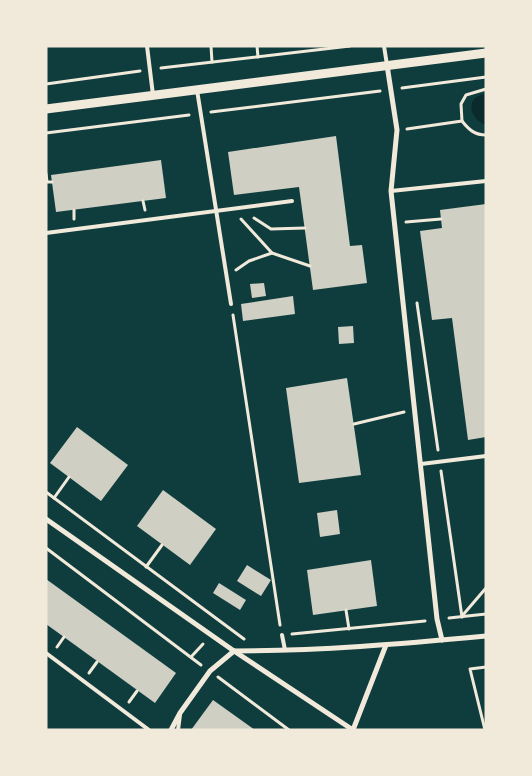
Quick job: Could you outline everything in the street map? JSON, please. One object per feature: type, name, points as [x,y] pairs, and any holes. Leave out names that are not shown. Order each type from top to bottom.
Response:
[{"type":"street","points":[[46,109],[486,52]]},
{"type":"street","points":[[387,65],[397,130],[391,191],[414,411],[442,640]]},
{"type":"street","points":[[46,519],[234,651],[353,730],[386,645]]},
{"type":"street","points":[[171,730],[180,713],[210,671],[234,651],[285,651],[386,645],[486,636]]},
{"type":"lane","points":[[147,46],[153,95]]},
{"type":"lane","points":[[384,46],[387,65]]},
{"type":"lane","points":[[197,90],[231,304]]},
{"type":"lane","points":[[391,191],[486,181]]},
{"type":"lane","points":[[46,233],[292,200]]},
{"type":"lane","points":[[421,464],[486,456]]},
{"type":"lane","points":[[282,635],[285,651]]},
{"type":"lane","points":[[46,653],[149,730]]},
{"type":"lane","points":[[178,730],[180,713]]},
{"type":"path","points":[[211,46],[212,62]]},
{"type":"path","points":[[257,46],[258,57]]},
{"type":"path","points":[[46,84],[149,69],[258,57],[318,48],[350,46]]},
{"type":"path","points":[[46,133],[486,77]]},
{"type":"path","points":[[486,89],[466,95],[461,104],[462,121],[467,128],[477,135],[486,135]]},
{"type":"path","points":[[397,130],[462,121]]},
{"type":"path","points":[[46,174],[47,182],[52,182]]},
{"type":"path","points":[[404,190],[407,231]]},
{"type":"path","points":[[239,208],[271,229],[305,228]]},
{"type":"path","points":[[232,209],[272,253],[310,266]]},
{"type":"path","points":[[406,222],[441,218]]},
{"type":"path","points":[[227,276],[248,261],[272,253]]},
{"type":"path","points":[[417,298],[462,617]]},
{"type":"path","points":[[231,304],[282,635],[486,614]]},
{"type":"path","points":[[354,424],[392,414],[414,411]]},
{"type":"path","points":[[54,498],[69,478]]},
{"type":"path","points":[[46,492],[243,639],[253,638]]},
{"type":"path","points":[[146,567],[162,545]]},
{"type":"path","points":[[46,548],[289,730]]},
{"type":"path","points":[[462,617],[486,588]]},
{"type":"path","points":[[346,610],[349,629]]},
{"type":"path","points":[[485,730],[470,669],[486,667]]},
{"type":"water","points":[[486,94],[486,125],[475,118],[471,108],[475,99]]},
{"type":"building","points":[[336,136],[350,246],[362,245],[367,283],[313,290],[299,187],[234,195],[228,152]]},
{"type":"building","points":[[161,160],[166,198],[56,212],[51,175]]},
{"type":"building","points":[[486,204],[486,437],[468,440],[452,318],[432,320],[420,231],[442,228],[440,210]]},
{"type":"building","points":[[264,283],[266,296],[252,298],[250,284]]},
{"type":"building","points":[[293,296],[295,314],[243,321],[241,304]]},
{"type":"building","points":[[353,326],[354,343],[339,344],[338,327]]},
{"type":"building","points":[[347,378],[361,475],[299,483],[286,388]]},
{"type":"building","points":[[77,427],[128,465],[101,501],[50,463]]},
{"type":"building","points":[[163,490],[216,529],[190,565],[137,526]]},
{"type":"building","points":[[337,510],[340,534],[320,537],[317,513]]},
{"type":"building","points":[[371,560],[377,606],[313,615],[307,570]]},
{"type":"building","points":[[247,565],[271,580],[261,596],[237,581]]},
{"type":"building","points":[[46,579],[176,673],[155,703],[46,624]]},
{"type":"building","points":[[219,583],[246,600],[240,610],[213,593]]},
{"type":"building","points":[[213,700],[255,730],[191,730]]}]
